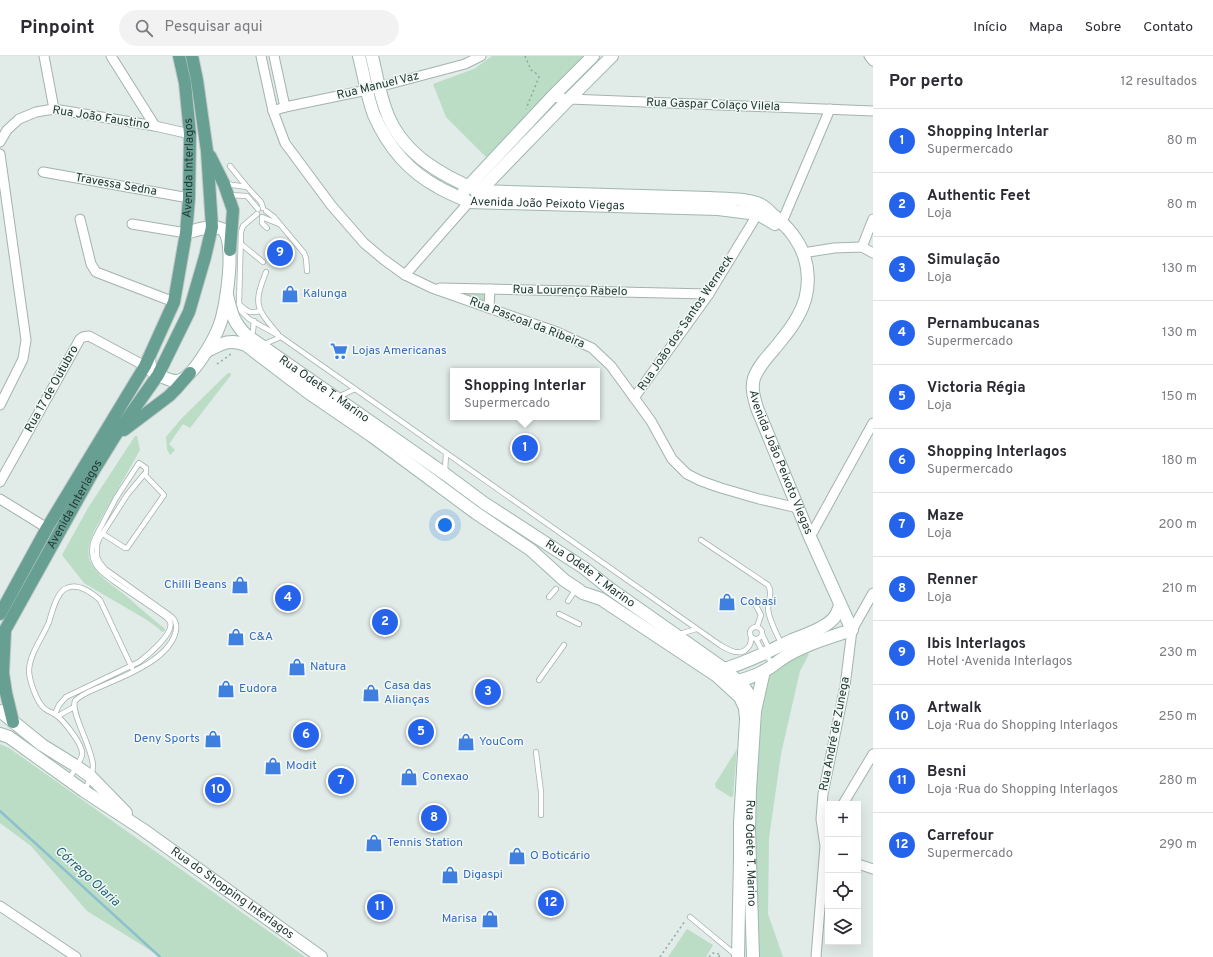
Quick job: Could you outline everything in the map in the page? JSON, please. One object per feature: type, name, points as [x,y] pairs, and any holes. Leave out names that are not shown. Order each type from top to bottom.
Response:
[{"type":"main road","name":"Avenida Interlagos","points":[[0,614],[46,528],[147,361],[174,302],[186,233],[189,198],[190,134],[185,83],[179,56]]},
{"type":"main road","name":"Avenida Interlagos","points":[[3,634],[94,470],[115,436],[158,376],[189,312],[212,227],[207,151],[192,56]]},
{"type":"main road","points":[[207,151],[229,195],[233,210],[230,250]]},
{"type":"main road","points":[[115,436],[169,396],[190,373]]},
{"type":"main road","points":[[3,634],[3,678],[13,722]]},
{"type":"street","points":[[44,56],[54,109]]},
{"type":"street","points":[[111,56],[155,126]]},
{"type":"street","name":"Rua Pascoal da Ribeira","points":[[261,56],[273,111],[285,143],[331,205],[364,243],[383,259],[405,275],[432,288],[557,332],[592,348],[611,366],[651,421],[672,459],[687,474],[722,488],[759,499],[798,508]]},
{"type":"street","points":[[274,56],[285,107]]},
{"type":"street","name":"Avenida João Peixoto Viegas","points":[[359,56],[374,114],[382,132],[394,150],[407,165],[438,188],[464,199],[760,210],[786,231],[803,253]]},
{"type":"street","name":"Avenida João Peixoto Viegas","points":[[372,56],[379,87],[390,119],[401,137],[414,152],[431,167],[449,178],[474,189],[709,198],[746,201],[782,222],[790,230],[803,253],[807,266],[808,284],[806,296],[798,317],[761,365],[754,378],[752,388],[757,408],[798,508],[852,630]]},
{"type":"street","name":"Rua Manuel Vaz","points":[[273,111],[285,107],[379,87],[480,56]]},
{"type":"street","points":[[474,189],[552,97],[593,56]]},
{"type":"street","points":[[405,275],[464,199],[612,56]]},
{"type":"street","points":[[869,56],[873,61]]},
{"type":"street","name":"Rua Gaspar Colaço Vilela","points":[[552,97],[569,99],[873,111]]},
{"type":"street","name":"Rua João Faustino","points":[[0,142],[7,130],[19,118],[36,112],[54,109],[155,126],[190,134]]},
{"type":"street","points":[[782,222],[830,109]]},
{"type":"street","points":[[0,154],[26,340],[23,359],[0,405]]},
{"type":"street","name":"Travessa Sedna","points":[[43,172],[189,198]]},
{"type":"street","name":"Rua João dos Santos Werneck","points":[[634,398],[709,294],[760,210]]},
{"type":"street","points":[[80,219],[91,264],[96,272],[174,302]]},
{"type":"street","points":[[862,247],[873,219]]},
{"type":"street","points":[[132,224],[186,233]]},
{"type":"street","points":[[147,361],[152,372],[158,376],[177,381],[190,373],[207,351],[220,324],[227,295],[230,250],[227,237],[224,232],[221,229],[212,227]]},
{"type":"street","name":"Avenida Interlagos","points":[[186,233],[212,227]]},
{"type":"street","points":[[803,253],[834,248],[862,247],[873,253]]},
{"type":"street","name":"Rua Lourenço Rabelo","points":[[432,288],[709,294]]},
{"type":"street","points":[[490,289],[490,308]]},
{"type":"street","name":"Rua Odete T. Marino","points":[[227,295],[232,317],[239,328],[255,342],[445,474],[484,503],[583,567],[609,588],[675,636],[722,676],[740,697],[745,708],[746,719],[740,823],[738,957]]},
{"type":"street","name":"Rua 17 de Outubro","points":[[0,482],[80,339],[89,336],[147,361]]},
{"type":"street","name":"Rua Odete T. Marino","points":[[207,351],[226,342],[246,345],[309,393],[372,436],[476,513],[531,550],[552,569],[560,584],[576,588],[583,594],[601,599],[722,676],[738,681],[748,693],[755,711],[749,830],[753,957]]},
{"type":"street","points":[[810,537],[873,423]]},
{"type":"street","points":[[0,499],[46,528]]},
{"type":"street","points":[[552,569],[561,565],[563,560],[562,554]]},
{"type":"street","points":[[560,584],[573,566],[583,567],[587,576],[586,581],[576,588]]},
{"type":"street","points":[[755,711],[777,659],[825,638],[852,630],[873,593]]},
{"type":"street","points":[[738,681],[748,678],[830,622],[837,614],[840,605]]},
{"type":"street","name":"Rua André de Zunega","points":[[825,829],[821,819],[823,794],[845,686],[852,630]]},
{"type":"street","points":[[722,676],[767,652],[777,659]]},
{"type":"street","name":"Rua do Shopping Interlagos","points":[[0,711],[42,745],[90,776],[142,830]]},
{"type":"street","name":"Rua do Shopping Interlagos","points":[[0,734],[9,737],[321,957]]},
{"type":"street","points":[[844,801],[873,754]]},
{"type":"street","points":[[861,865],[873,869]]},
{"type":"street","name":"Rua André de Zunega","points":[[816,957],[825,866]]},
{"type":"street","points":[[0,906],[76,957]]},
{"type":"lane","points":[[230,166],[247,187],[262,202],[260,217],[262,217],[262,223],[267,228]]},
{"type":"lane","points":[[224,184],[247,187]]},
{"type":"lane","points":[[229,195],[247,196],[261,210],[265,216],[262,217]]},
{"type":"lane","points":[[261,210],[271,214],[304,253],[307,271]]},
{"type":"lane","points":[[261,210],[243,226],[241,232],[239,304],[241,312],[355,389],[720,645],[730,651],[735,652],[746,650],[754,638]]},
{"type":"lane","points":[[262,217],[279,224]]},
{"type":"lane","points":[[241,244],[263,262]]},
{"type":"lane","points":[[266,272],[259,291],[258,298],[260,311],[280,337]]},
{"type":"lane","points":[[239,304],[247,311],[260,311]]},
{"type":"lane","points":[[254,321],[253,331],[255,342],[280,337]]},
{"type":"lane","points":[[336,398],[355,389]]},
{"type":"lane","points":[[445,474],[446,453]]},
{"type":"lane","points":[[56,715],[59,705],[66,697],[131,666],[148,656],[162,641],[170,626],[170,622],[167,618],[107,576],[96,565],[93,558],[93,543],[96,536],[116,498],[139,463],[147,470],[145,475],[128,495],[102,534],[97,545],[97,557],[105,569],[172,617],[176,622],[175,636],[159,656],[133,672],[76,699],[74,702],[74,707],[93,762],[93,769],[84,791]]},
{"type":"lane","points":[[133,471],[135,477],[140,480]]},
{"type":"lane","points":[[102,534],[127,548],[164,495],[145,475]]},
{"type":"lane","points":[[701,540],[768,585],[771,590],[768,608],[777,659]]},
{"type":"lane","points":[[549,597],[560,584]]},
{"type":"lane","points":[[68,779],[82,755],[82,750],[77,739],[56,715],[42,707],[30,676],[30,668],[34,653],[46,630],[59,595],[64,589],[70,586],[86,590],[100,600],[133,672]]},
{"type":"lane","points":[[568,601],[576,588]]},
{"type":"lane","points":[[754,602],[761,615],[756,627],[754,627],[750,632],[767,652],[777,659]]},
{"type":"lane","points":[[559,614],[579,624]]},
{"type":"lane","points":[[167,618],[172,617]]},
{"type":"lane","points":[[756,627],[761,629],[767,652]]},
{"type":"lane","points":[[675,636],[696,629]]},
{"type":"lane","points":[[754,638],[759,638],[762,634]]},
{"type":"lane","points":[[539,680],[564,645]]},
{"type":"lane","points":[[56,715],[74,707]]},
{"type":"lane","points":[[536,752],[541,792],[541,815]]},
{"type":"lane","points":[[689,917],[738,957]]},
{"type":"path","points":[[525,56],[531,70],[539,77],[525,112]]},
{"type":"path","points":[[660,957],[689,917]]},
{"type":"path","points":[[710,957],[713,953],[719,954]]},
{"type":"green space","points":[[492,56],[586,56],[486,157],[446,117],[433,84],[474,69]]},
{"type":"green space","points":[[454,293],[489,293],[488,305]]},
{"type":"green space","points":[[228,373],[231,375],[190,428],[183,424],[169,444],[175,450],[170,455],[167,449],[166,437],[182,418]]},
{"type":"green space","points":[[135,436],[137,436],[140,450],[94,531],[88,553],[90,561],[96,571],[165,629],[165,631],[162,632],[147,620],[84,583],[62,555],[88,508]]},
{"type":"green space","points":[[800,654],[809,654],[800,671],[781,754],[769,838],[768,914],[783,957],[757,957],[754,824],[756,779],[764,688],[770,672]]},
{"type":"green space","points":[[0,744],[9,748],[305,957],[161,957],[87,911],[31,846],[0,823]]},
{"type":"green space","points":[[737,749],[733,796],[731,797],[716,788],[715,784]]},
{"type":"green space","points":[[687,929],[713,945],[706,957],[668,957]]},
{"type":"waterway","name":"Córrego Olaria","points":[[0,811],[160,957]]},
{"type":"place","name":"Ibis Interlagos","points":[[280,253]]},
{"type":"place","name":"Kalunga","points":[[290,294]]},
{"type":"place","name":"Lojas Americanas","points":[[339,351]]},
{"type":"place","name":"Shopping Interlar","points":[[525,448]]},
{"type":"place","name":"Chilli Beans","points":[[240,585]]},
{"type":"place","name":"Pernambucanas","points":[[288,598]]},
{"type":"place","name":"Cobasi","points":[[727,602]]},
{"type":"place","name":"Authentic Feet","points":[[385,622]]},
{"type":"place","name":"C&A","points":[[236,637]]},
{"type":"place","name":"Natura","points":[[297,667]]},
{"type":"place","name":"Eudora","points":[[226,689]]},
{"type":"place","name":"Simulação","points":[[488,692]]},
{"type":"place","name":"Casa das Alianças","points":[[371,693]]},
{"type":"place","name":"Victoria Régia","points":[[421,732]]},
{"type":"place","name":"Shopping Interlagos","points":[[306,735]]},
{"type":"place","name":"Deny Sports","points":[[213,739]]},
{"type":"place","name":"YouCom","points":[[466,742]]},
{"type":"place","name":"Modit","points":[[273,766]]},
{"type":"place","name":"Conexao","points":[[409,777]]},
{"type":"place","name":"Maze","points":[[341,781]]},
{"type":"place","name":"Artwalk","points":[[218,790]]},
{"type":"place","name":"Renner","points":[[434,818]]},
{"type":"place","name":"Tennis Station","points":[[374,843]]},
{"type":"place","name":"O Boticário","points":[[517,856]]},
{"type":"place","name":"Digaspi","points":[[450,875]]},
{"type":"place","name":"Carrefour","points":[[551,903]]},
{"type":"place","name":"Besni","points":[[380,907]]},
{"type":"place","name":"Marisa","points":[[490,919]]}]
